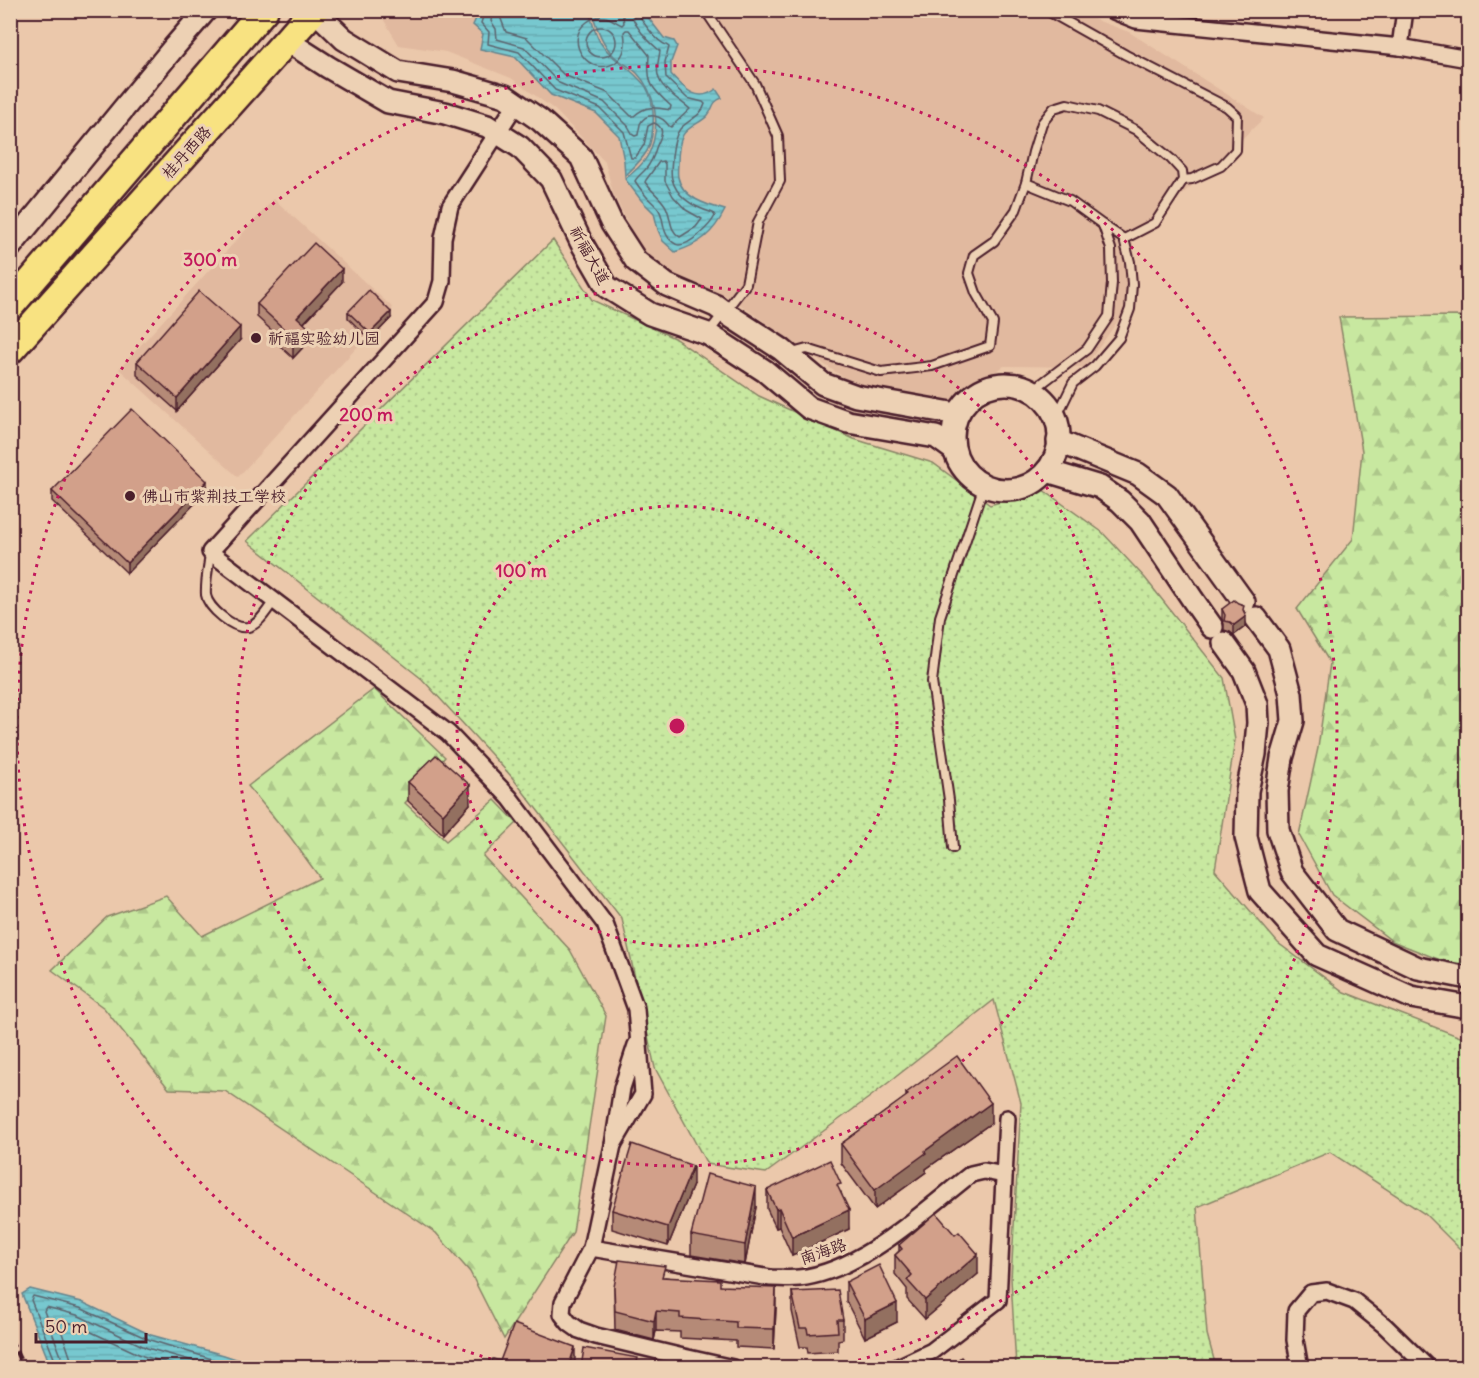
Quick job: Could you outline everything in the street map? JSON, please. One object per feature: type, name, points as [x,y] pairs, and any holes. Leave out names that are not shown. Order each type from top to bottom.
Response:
[{"type":"highway","name":"桂丹西路","points":[[39,274],[264,10]]},
{"type":"highway","name":"桂丹西路","points":[[60,294],[314,10]]},
{"type":"highway","points":[[10,300],[39,274]]},
{"type":"highway","points":[[10,306],[39,274]]},
{"type":"highway","points":[[10,350],[60,294]]},
{"type":"highway","points":[[10,364],[60,294]]},
{"type":"street","points":[[10,247],[206,10]]},
{"type":"street","name":"祈福大道","points":[[314,10],[344,39],[398,72],[453,81],[505,96],[540,120],[581,157],[612,224],[636,261],[668,285],[716,306],[787,354],[823,384],[856,396],[957,414]]},
{"type":"street","points":[[1111,10],[1136,20],[1400,47],[1468,59]]},
{"type":"street","points":[[1400,47],[1405,10]]},
{"type":"street","name":"祈福大道","points":[[286,40],[388,102],[445,113],[487,126],[520,147],[551,179],[581,242],[607,287],[650,314],[708,334],[765,371],[809,408],[848,422],[936,437],[954,450]]},
{"type":"street","points":[[516,104],[450,206],[442,238],[442,281],[436,302],[210,552],[448,733],[510,798],[606,924],[636,1009],[643,1094],[613,1145]]},
{"type":"street","points":[[995,384],[1014,384],[1032,390],[1047,402],[1056,418],[1059,436],[1056,455],[1047,471],[1033,483],[1010,490],[991,489],[984,486],[961,467],[954,450],[952,432],[957,414],[978,391],[995,384]]},
{"type":"street","points":[[1058,441],[1138,474],[1167,495],[1279,649],[1291,694],[1293,721],[1282,758],[1277,791],[1278,830],[1292,872],[1336,930],[1418,968],[1468,978]]},
{"type":"street","points":[[1047,471],[1100,487],[1140,521],[1244,671],[1257,704],[1255,754],[1247,791],[1246,837],[1260,891],[1317,955],[1411,997],[1468,1007]]},
{"type":"street","points":[[638,1040],[622,1088],[613,1145],[591,1248],[563,1302],[562,1314],[579,1330],[596,1336],[733,1368]]},
{"type":"street","points":[[896,1368],[932,1351],[998,1300],[1007,1118]]},
{"type":"street","name":"南海路","points":[[591,1248],[740,1274],[771,1278],[800,1278],[828,1271],[880,1246],[971,1174],[984,1171],[1004,1175]]},
{"type":"street","points":[[1300,1368],[1295,1340],[1296,1311],[1311,1293],[1327,1291],[1354,1301],[1385,1326],[1428,1368]]},
{"type":"lane","points":[[705,10],[755,84],[778,136],[780,181],[758,222],[746,284],[708,334]]},
{"type":"lane","points":[[1046,10],[1126,55],[1227,107],[1237,116],[1236,150],[1221,166],[1192,179],[1183,180]]},
{"type":"lane","points":[[787,354],[807,350],[881,372],[933,366],[990,346],[993,323],[976,293],[969,273],[974,255],[994,241],[1016,210],[1026,183],[1042,123],[1054,108],[1067,104],[1098,111],[1136,130],[1182,171],[1183,180],[1155,223],[1124,239]]},
{"type":"lane","points":[[1026,183],[1070,201],[1124,239],[1130,261],[1132,284],[1130,309],[1119,338],[1095,366],[1073,383],[1056,418]]},
{"type":"lane","points":[[1032,390],[1087,349],[1109,316],[1112,283],[1111,249],[1103,225]]},
{"type":"lane","points":[[953,848],[949,800],[932,682],[940,617],[984,486]]},
{"type":"lane","points":[[210,552],[206,597],[212,609],[235,626],[249,627],[260,619],[274,601]]},
{"type":"shaded area","points":[[381,11],[1072,11],[1129,32],[1264,118],[1133,238],[1130,304],[1085,367],[1004,366],[940,411],[861,389],[730,297],[683,283],[652,261],[637,242],[613,193],[605,162],[555,110],[511,78],[446,52],[399,45],[382,17]]},
{"type":"shaded area","name":"祈福实验幼儿园","points":[[274,199],[393,308],[238,477],[119,369]]},
{"type":"green space","points":[[553,240],[592,300],[674,338],[759,396],[854,439],[933,463],[990,505],[1043,490],[1102,532],[1145,578],[1224,678],[1235,740],[1215,870],[1278,943],[1344,992],[1468,1040],[1468,1257],[1425,1214],[1330,1152],[1197,1207],[1207,1334],[1216,1367],[1016,1367],[1011,1279],[1021,1103],[994,1000],[870,1097],[766,1173],[707,1164],[655,1068],[622,919],[511,776],[422,679],[247,541]]},
{"type":"green space","points":[[1468,316],[1468,971],[1392,941],[1332,895],[1299,835],[1318,748],[1330,663],[1297,609],[1353,539],[1362,451],[1339,317]]},
{"type":"green space","points":[[374,689],[445,757],[405,803],[446,841],[495,800],[517,823],[483,856],[570,950],[606,1016],[573,1232],[504,1339],[470,1272],[436,1233],[225,1091],[169,1089],[104,1008],[52,970],[107,917],[166,896],[202,936],[320,878],[291,838],[248,786]]},
{"type":"water","points":[[482,11],[589,11],[600,42],[643,83],[652,102],[653,119],[650,144],[642,158],[625,176],[619,136],[596,113],[551,95],[515,57],[480,49],[483,34],[473,25]]},
{"type":"water","points":[[592,11],[643,11],[664,38],[674,41],[677,46],[671,62],[671,74],[697,95],[703,95],[716,89],[722,98],[714,103],[706,118],[688,129],[683,135],[679,149],[678,177],[684,190],[696,200],[725,210],[716,226],[705,237],[684,249],[675,252],[663,241],[654,213],[625,179],[643,163],[650,151],[655,131],[655,110],[649,90],[643,81],[606,46]]},
{"type":"water","points":[[30,1289],[82,1302],[151,1335],[260,1367],[51,1367],[22,1294]]},
{"type":"building","points":[[314,243],[342,269],[297,317],[309,328],[293,345],[280,333],[284,329],[257,304]]},
{"type":"building","points":[[369,290],[391,312],[370,333],[348,312]]},
{"type":"building","points":[[199,291],[240,327],[177,398],[137,362]]},
{"type":"building","name":"佛山市紫荆技工学校","points":[[132,409],[207,481],[127,563],[52,491]]},
{"type":"building","points":[[1234,600],[1244,605],[1243,610],[1246,616],[1234,625],[1224,621],[1225,615],[1222,609]]},
{"type":"building","points":[[436,755],[470,785],[443,814],[408,782]]},
{"type":"building","points":[[957,1056],[991,1103],[875,1190],[841,1144]]},
{"type":"building","points":[[632,1144],[693,1166],[668,1227],[612,1210]]},
{"type":"building","points":[[830,1160],[841,1184],[837,1185],[849,1210],[792,1237],[779,1208],[776,1209],[767,1190]]},
{"type":"building","points":[[707,1174],[756,1187],[745,1245],[691,1235]]},
{"type":"building","points":[[936,1213],[955,1235],[959,1232],[978,1254],[925,1300],[907,1280],[912,1275],[895,1255],[902,1249],[899,1245]]},
{"type":"building","points":[[619,1260],[665,1266],[662,1277],[720,1280],[720,1286],[776,1288],[774,1329],[736,1328],[736,1322],[680,1318],[680,1313],[656,1311],[654,1321],[615,1311],[614,1287]]},
{"type":"building","points":[[879,1265],[897,1303],[865,1319],[846,1282]]},
{"type":"building","points":[[838,1290],[843,1320],[837,1320],[838,1332],[808,1334],[807,1328],[800,1328],[792,1292]]},
{"type":"building","points":[[514,1324],[575,1347],[568,1368],[490,1368],[493,1359],[500,1361]]},
{"type":"building","points":[[584,1348],[638,1358],[637,1362],[671,1368],[581,1368]]},
{"type":"building","points":[[961,1357],[970,1368],[948,1368]]},
{"type":"railway","points":[[10,1339],[24,1368]]},
{"type":"railway","points":[[10,1364],[12,1368]]},
{"type":"place","name":"祈福实验幼儿园","points":[[256,338]]},
{"type":"place","name":"佛山市紫荆技工学校","points":[[130,496]]}]
